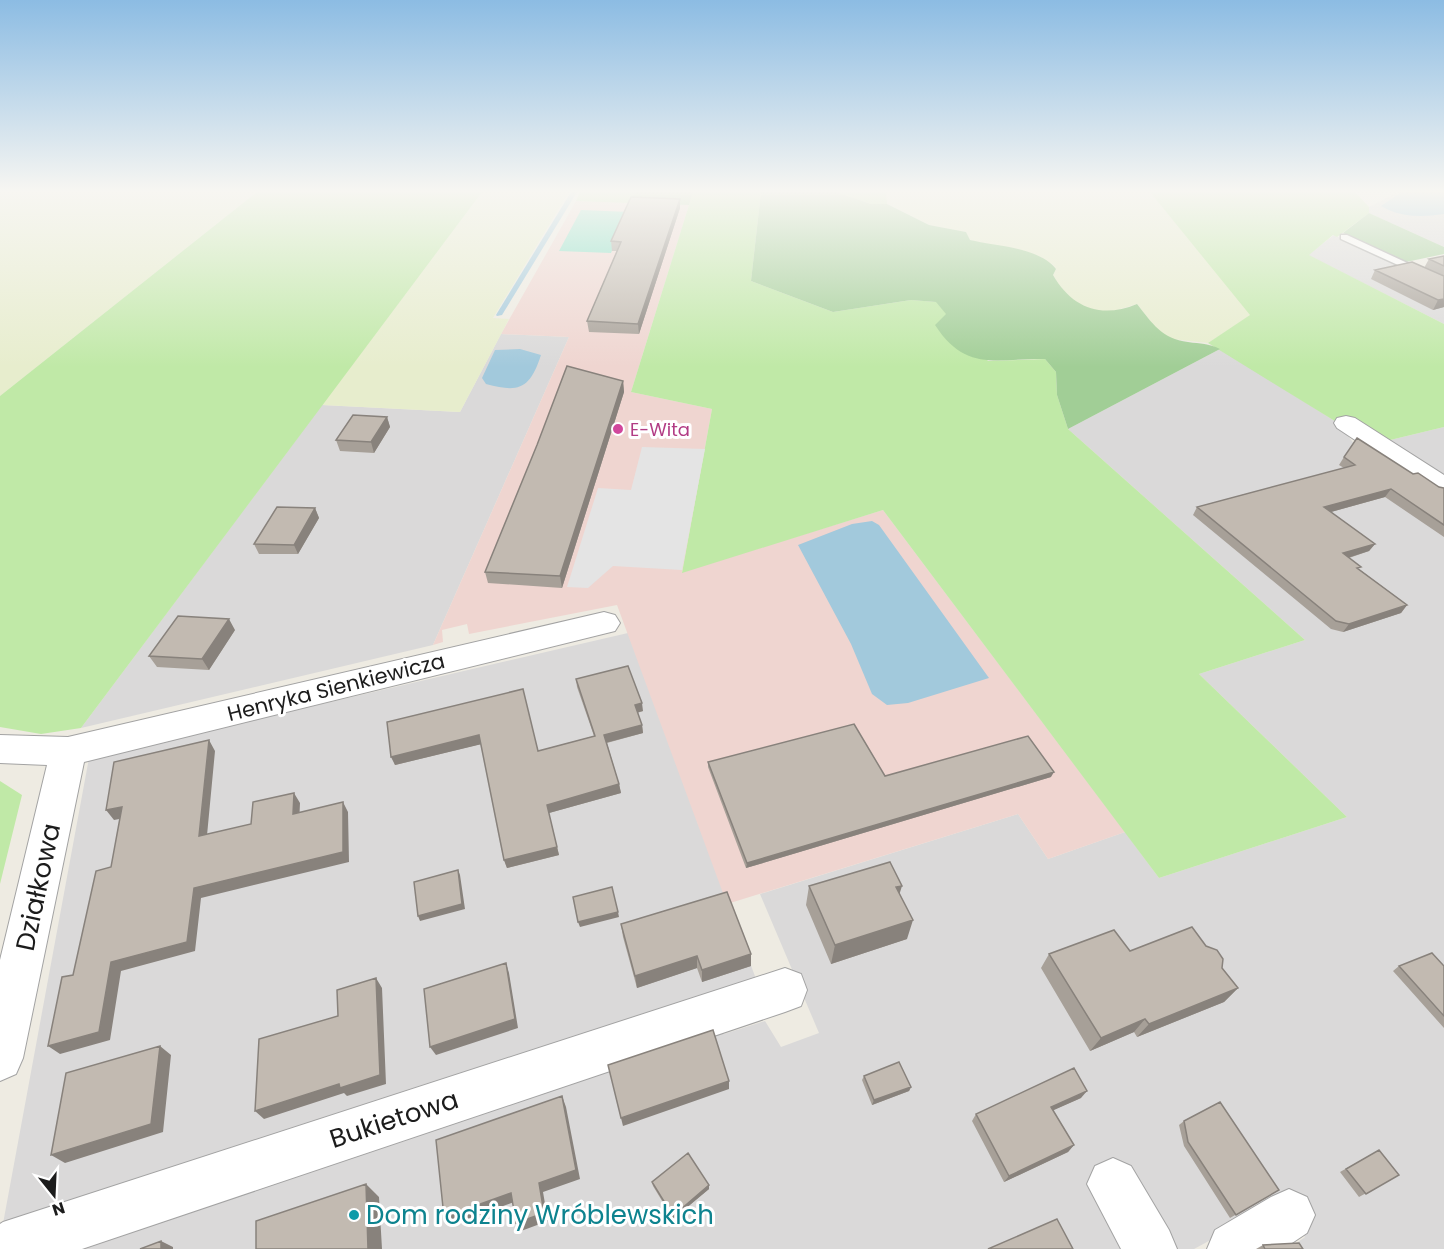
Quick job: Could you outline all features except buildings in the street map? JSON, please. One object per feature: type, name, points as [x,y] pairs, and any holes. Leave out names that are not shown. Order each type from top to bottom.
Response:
[{"type":"street","points":[[1346,423],[1444,487]]},
{"type":"street","name":"Henryka Sienkiewicza","points":[[0,749],[68,751],[604,623]]},
{"type":"street","name":"Działkowa","points":[[0,1058],[68,751]]},
{"type":"street","name":"Bukietowa","points":[[3,1249],[785,990]]},
{"type":"street","points":[[1113,1184],[1150,1249]]},
{"type":"street","points":[[1234,1249],[1289,1215]]},
{"type":"lane","points":[[1373,250],[1444,283]]},
{"type":"shaded area","points":[[548,250],[675,250],[631,392],[712,409],[682,572],[883,510],[1125,832],[1048,859],[1018,814],[727,904],[617,605],[469,634],[467,624],[442,630],[443,642],[433,645],[569,337],[501,334]]},
{"type":"shaded area","points":[[1314,250],[1367,250],[1444,286],[1444,324],[1308,255]]},
{"type":"shaded area","points":[[501,334],[569,337],[433,645],[81,728],[322,405],[460,412]]},
{"type":"shaded area","points":[[1220,349],[1338,423],[1355,445],[1444,495],[1444,1249],[1288,1249],[1305,1237],[1279,1203],[1194,1249],[1178,1249],[1164,1228],[1141,1249],[58,1249],[715,1027],[724,1034],[765,1021],[781,1047],[819,1033],[760,894],[1018,814],[1048,859],[1125,832],[1159,878],[1347,817],[1199,674],[1305,640],[1068,429]]},
{"type":"shaded area","points":[[1444,427],[1444,480],[1386,441]]},
{"type":"shaded area","points":[[642,447],[705,449],[682,570],[613,566],[588,588],[567,587],[598,488],[631,490]]},
{"type":"shaded area","points":[[628,633],[756,979],[2,1229],[89,758]]},
{"type":"green space","points":[[0,250],[184,250],[0,396]]},
{"type":"green space","points":[[184,250],[438,250],[81,728],[41,734],[0,727],[0,396]]},
{"type":"green space","points":[[438,250],[534,250],[493,318],[509,319],[460,412],[322,405]]},
{"type":"green space","points":[[559,250],[612,250],[611,253]]},
{"type":"green space","points":[[675,250],[754,250],[751,281],[833,312],[911,300],[937,302],[988,361],[1045,359],[1056,372],[1057,395],[1068,429],[1305,640],[1199,674],[1347,817],[1159,878],[883,510],[682,573],[712,409],[631,392]]},
{"type":"green space","points":[[754,250],[1023,250],[1039,256],[1056,269],[1053,275],[1069,296],[1078,303],[1100,310],[1124,308],[1137,304],[1164,334],[1179,340],[1220,349],[1068,429],[1057,395],[1056,372],[1045,359],[984,360],[971,357],[947,340],[935,325],[946,314],[936,302],[911,300],[833,312],[751,281]]},
{"type":"green space","points":[[1013,250],[1198,250],[1251,315],[1208,343],[1172,339],[1159,332],[1137,304],[1114,311],[1096,311],[1080,306],[1061,289],[1053,275],[1056,269],[1052,264],[1038,256]]},
{"type":"green space","points":[[1197,250],[1315,250],[1309,255],[1444,324],[1444,427],[1386,441],[1338,423],[1208,343],[1250,315]]},
{"type":"green space","points":[[1381,250],[1444,250],[1444,254],[1406,262]]},
{"type":"green space","points":[[0,781],[22,795],[0,884]]},
{"type":"water","points":[[520,349],[541,355],[527,381],[515,388],[486,384],[482,378],[495,350]]},
{"type":"water","points":[[872,521],[879,525],[989,678],[908,703],[887,705],[872,694],[851,644],[798,545],[852,524]]},
{"type":"waterway","points":[[499,315],[538,250]]},
{"type":"place","name":"E-Wita","points":[[618,429]]},
{"type":"place","name":"Dom rodziny Wróblewskich","points":[[354,1215]]}]
